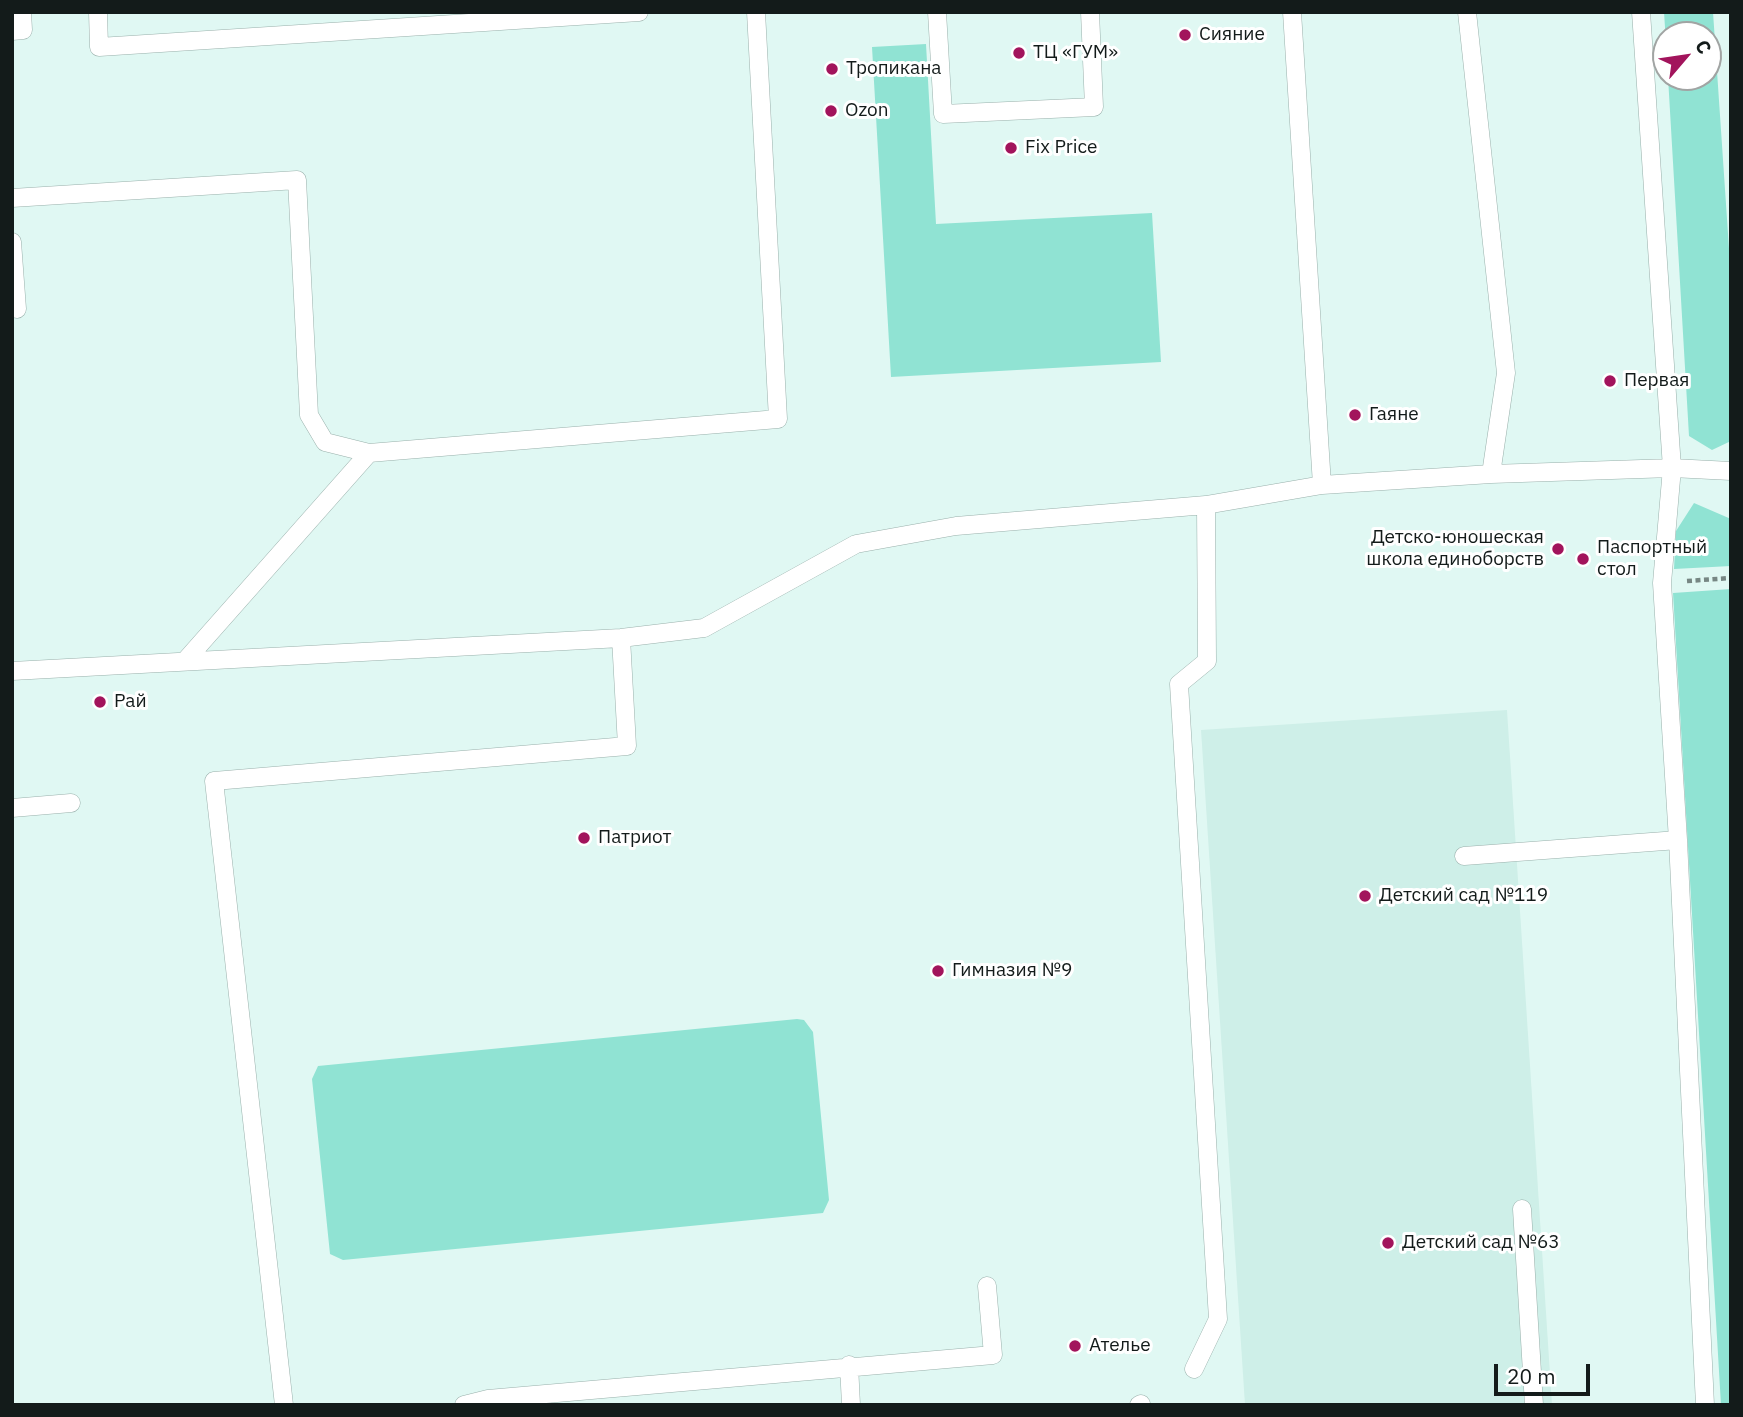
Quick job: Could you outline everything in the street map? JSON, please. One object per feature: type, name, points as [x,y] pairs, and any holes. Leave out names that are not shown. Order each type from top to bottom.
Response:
[{"type":"lane","points":[[12,31],[23,30],[22,12]]},
{"type":"lane","points":[[98,12],[99,47],[639,12]]},
{"type":"lane","points":[[12,198],[297,180],[309,415],[325,442],[369,453],[778,419],[756,12]]},
{"type":"lane","points":[[937,12],[943,114],[1094,107],[1090,12]]},
{"type":"lane","points":[[1292,12],[1322,485]]},
{"type":"lane","points":[[1467,12],[1506,373],[1491,474]]},
{"type":"lane","points":[[1640,12],[1672,468],[1661,583],[1678,840],[1705,1405]]},
{"type":"lane","points":[[12,242],[17,309]]},
{"type":"lane","points":[[185,661],[369,453]]},
{"type":"lane","points":[[12,671],[621,638],[704,628],[856,544],[956,526],[1206,505],[1322,485],[1491,474],[1672,468],[1731,471]]},
{"type":"lane","points":[[1194,1369],[1218,1319],[1180,684],[1207,661],[1206,505]]},
{"type":"lane","points":[[284,1405],[214,781],[626,746],[621,638]]},
{"type":"lane","points":[[12,808],[71,803]]},
{"type":"lane","points":[[1464,856],[1678,840]]},
{"type":"lane","points":[[1522,1209],[1534,1405]]},
{"type":"lane","points":[[464,1405],[488,1399],[993,1354],[987,1286]]},
{"type":"lane","points":[[849,1365],[851,1405]]},
{"type":"path","points":[[1661,583],[1731,578]]},
{"type":"shaded area","points":[[1507,710],[1552,1405],[1245,1405],[1201,730]]},
{"type":"green space","points":[[1664,12],[1713,12],[1714,21],[1665,21]]},
{"type":"green space","points":[[926,44],[936,224],[1152,213],[1161,362],[891,377],[872,47]]},
{"type":"green space","points":[[1669,91],[1718,91],[1731,278],[1731,441],[1712,450],[1689,436]]},
{"type":"green space","points":[[1694,503],[1731,519],[1731,566],[1674,569],[1676,531]]},
{"type":"green space","points":[[1731,589],[1731,1405],[1721,1405],[1673,593]]},
{"type":"green space","points":[[804,1020],[813,1032],[829,1200],[823,1213],[343,1260],[330,1254],[312,1079],[318,1066]]},
{"type":"place","name":"Сияние","points":[[1185,35]]},
{"type":"place","name":"ТЦ «ГУМ»","points":[[1019,53]]},
{"type":"place","name":"Тропикана","points":[[832,69]]},
{"type":"place","name":"Ozon","points":[[831,111]]},
{"type":"place","name":"Fix Price","points":[[1011,148]]},
{"type":"place","name":"Первая","points":[[1610,381]]},
{"type":"place","name":"Гаяне","points":[[1355,415]]},
{"type":"place","name":"Детско-юношеская школа единоборств","points":[[1558,549]]},
{"type":"place","name":"Паспортный стол","points":[[1583,559]]},
{"type":"place","name":"Рай","points":[[100,702]]},
{"type":"place","name":"Патриот","points":[[584,838]]},
{"type":"place","name":"Детский сад №119","points":[[1365,896]]},
{"type":"place","name":"Гимназия №9","points":[[938,971]]},
{"type":"place","name":"Детский сад №63","points":[[1388,1243]]},
{"type":"place","name":"Ателье","points":[[1075,1346]]}]
